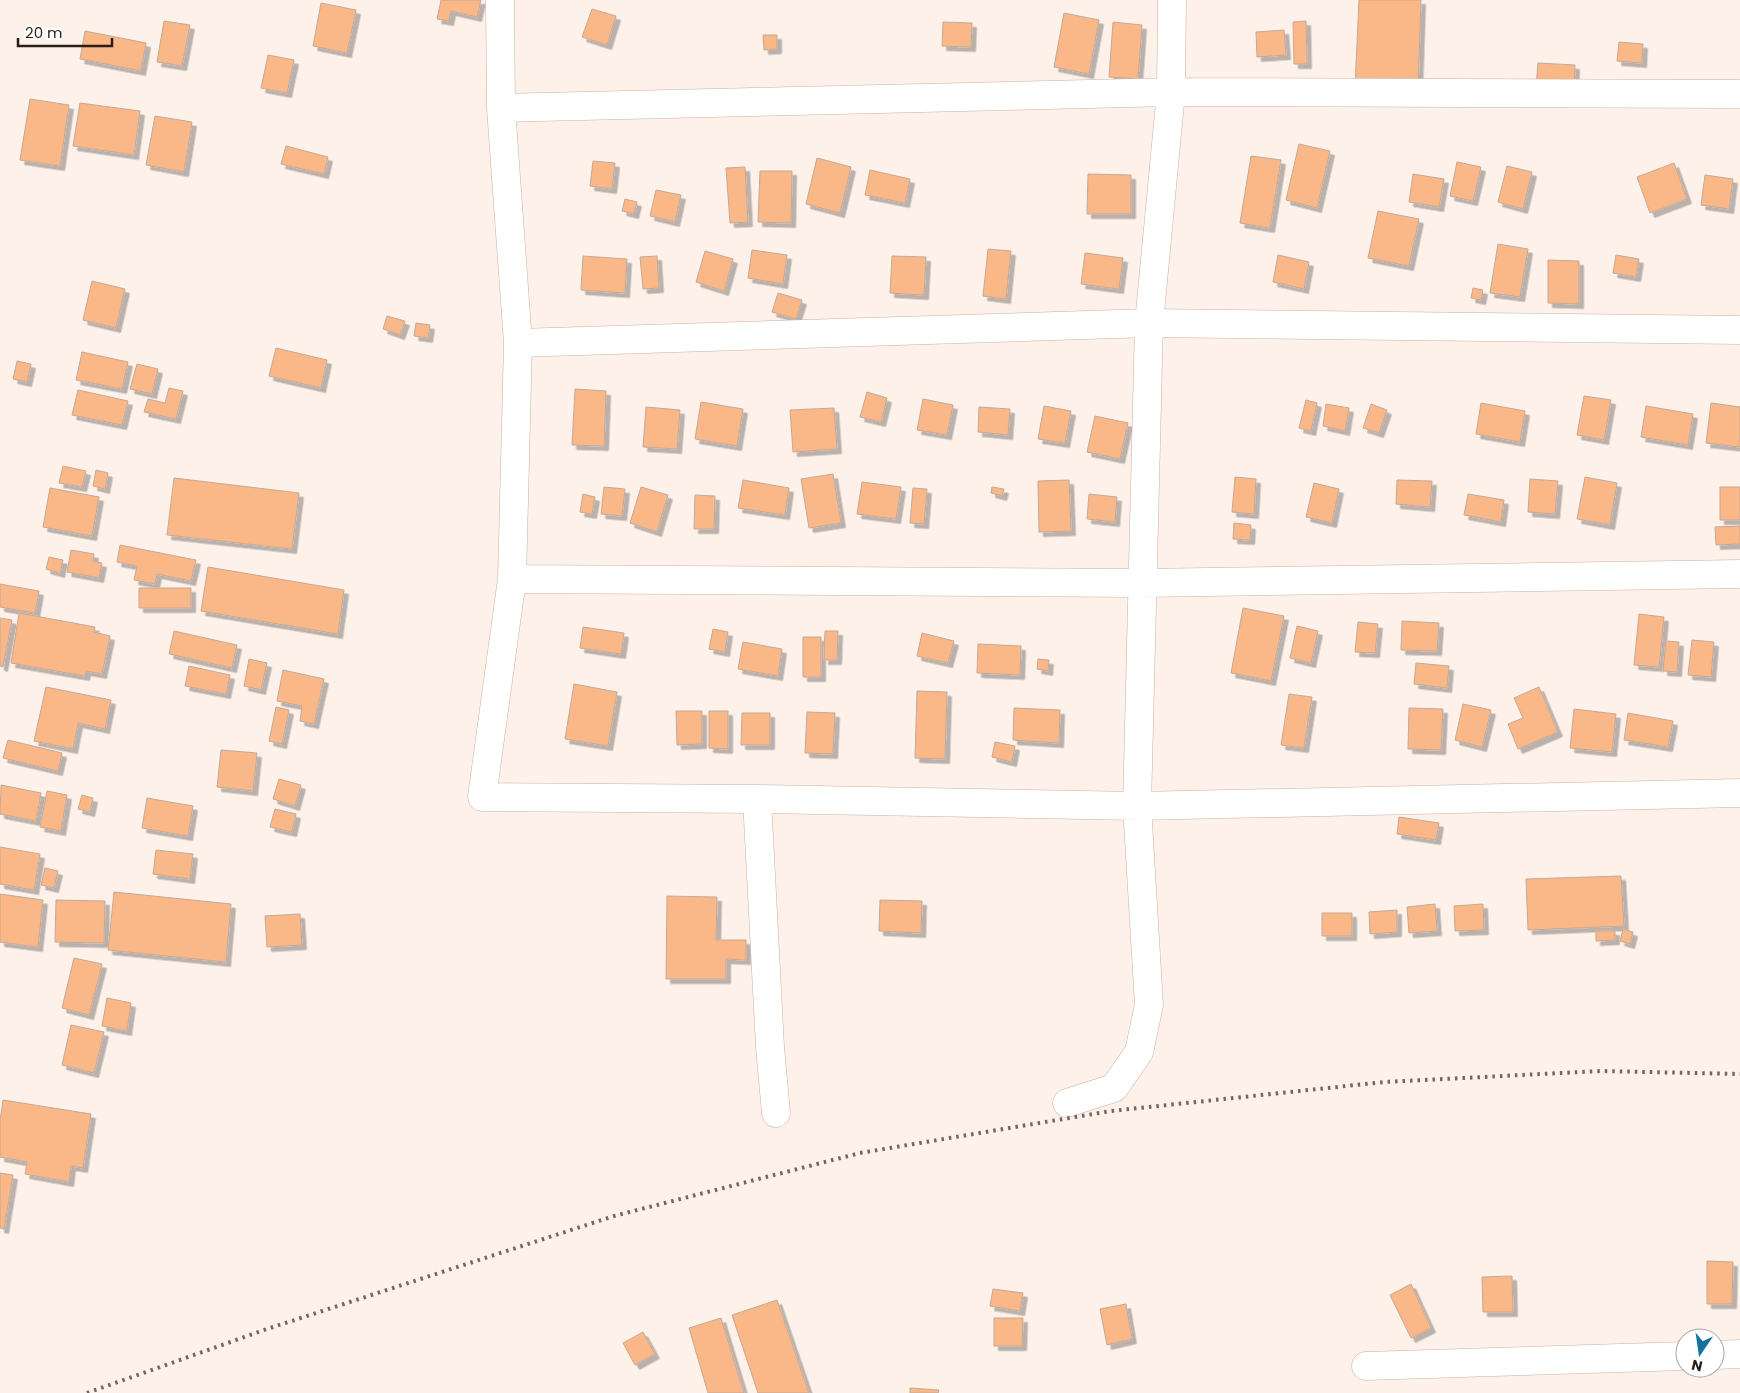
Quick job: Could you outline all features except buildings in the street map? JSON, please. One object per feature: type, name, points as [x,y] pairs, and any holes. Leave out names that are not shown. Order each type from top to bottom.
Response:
[{"type":"street","points":[[500,0],[501,108],[518,343],[512,579],[482,797],[1137,806],[1740,793]]},
{"type":"street","points":[[1067,1103],[1114,1088],[1139,1052],[1149,1005],[1137,806],[1149,322],[1171,92],[1172,0]]},
{"type":"street","points":[[501,108],[1171,92],[1740,94]]},
{"type":"street","points":[[518,343],[1149,322],[1740,330]]},
{"type":"street","points":[[512,579],[1143,583],[1740,574]]},
{"type":"street","points":[[757,800],[776,1113]]},
{"type":"street","points":[[1725,1355],[1740,1354]]},
{"type":"street","points":[[1366,1366],[1675,1356]]},
{"type":"railway","points":[[87,1393],[267,1329],[614,1216],[860,1153],[1111,1111],[1384,1082],[1601,1071],[1740,1074]]}]
